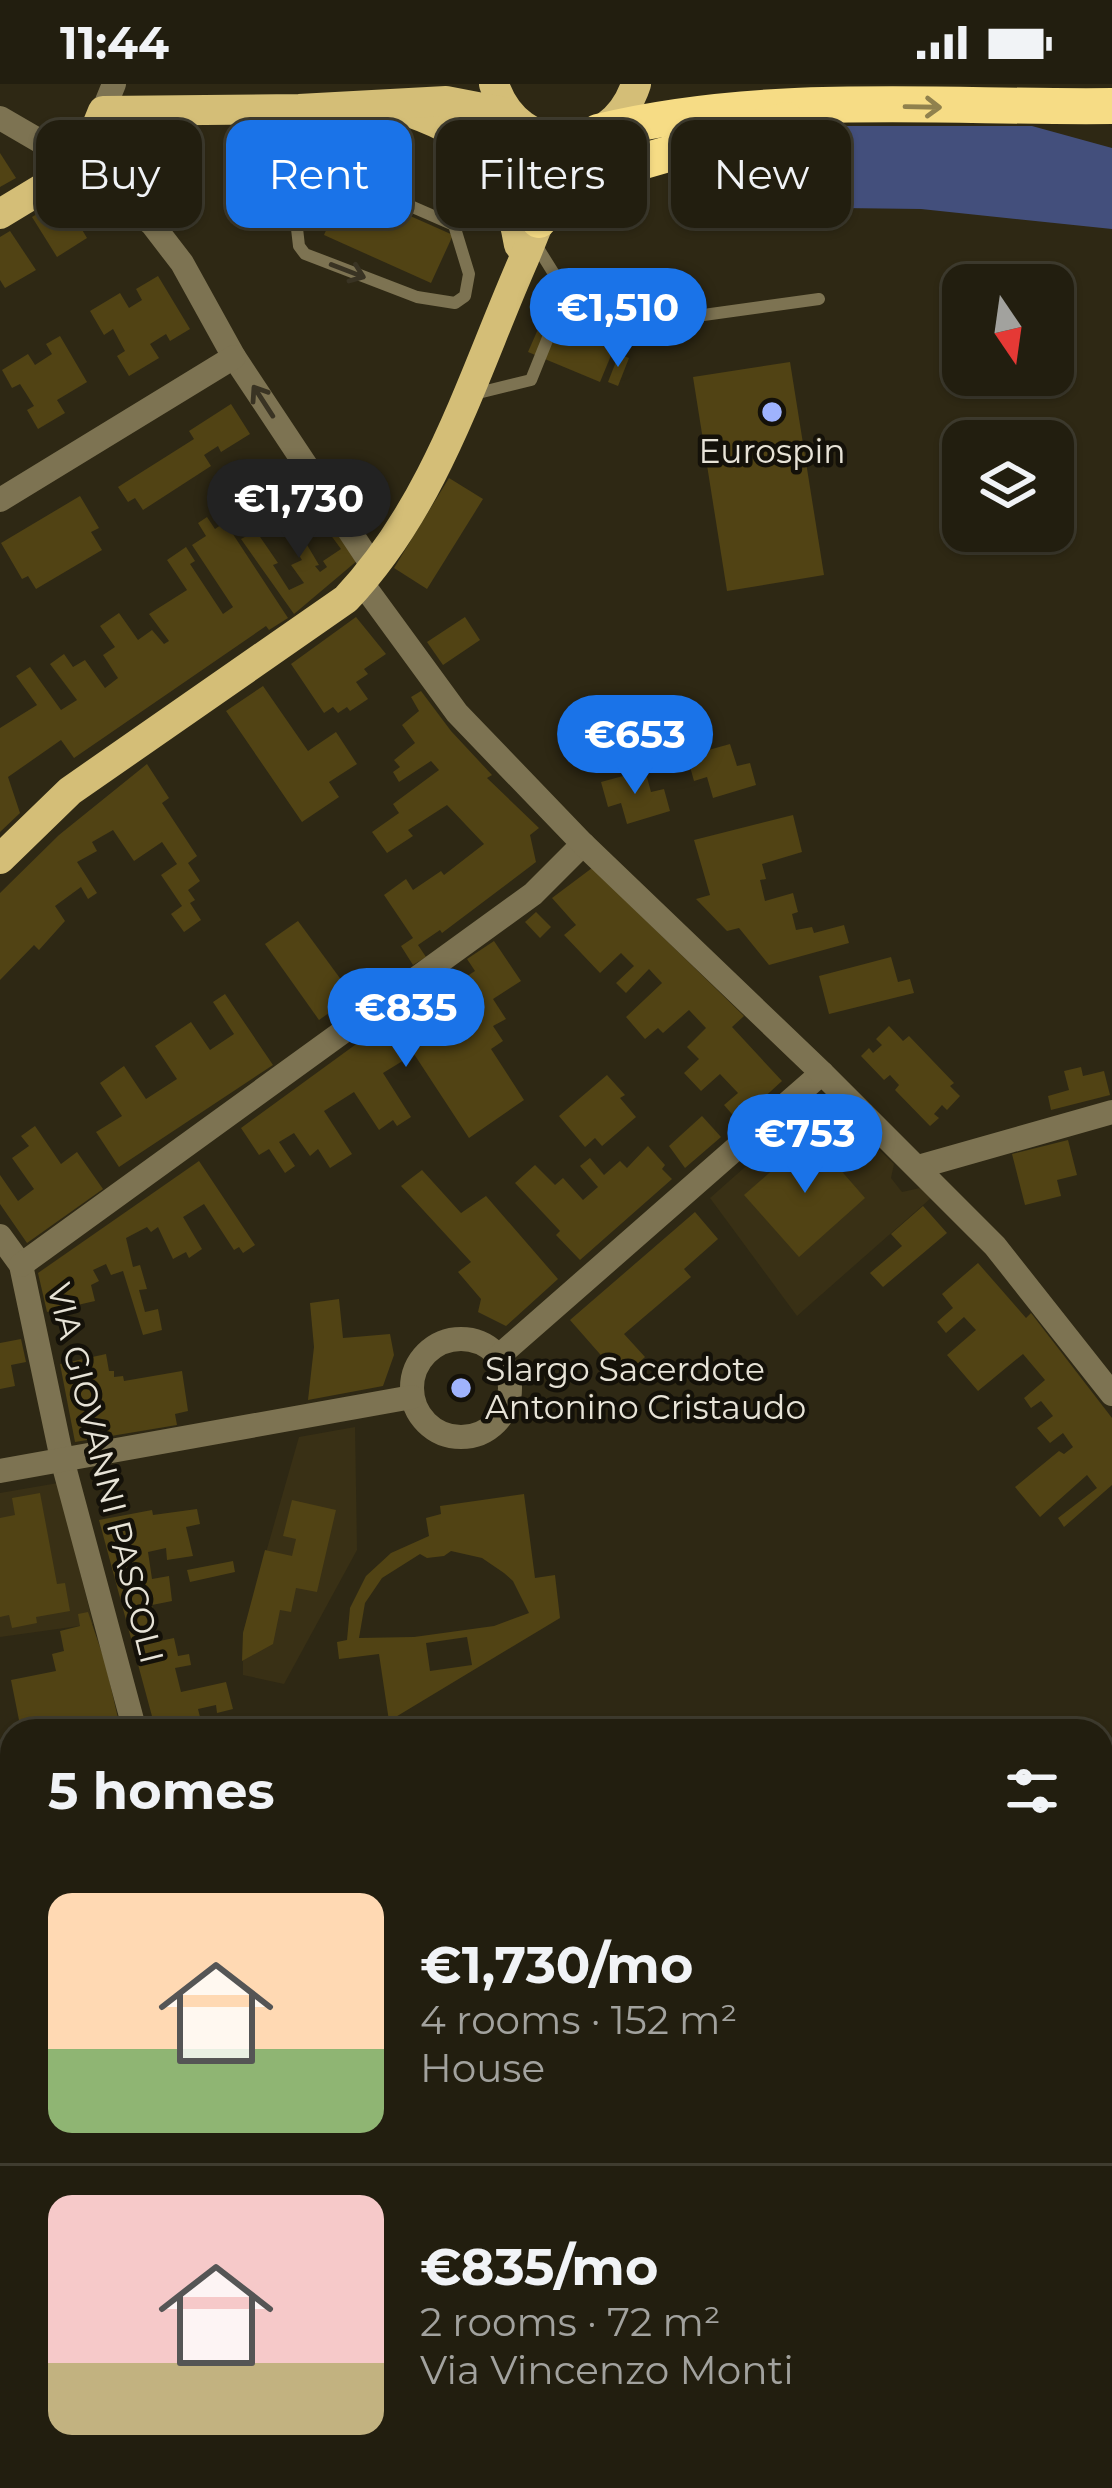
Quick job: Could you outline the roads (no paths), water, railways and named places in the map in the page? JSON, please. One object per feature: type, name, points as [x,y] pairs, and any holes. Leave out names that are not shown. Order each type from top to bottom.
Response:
[{"type":"highway","points":[[530,235],[556,198],[599,174],[851,106]]},
{"type":"highway","points":[[647,124],[735,108],[1062,106],[1112,110]]},
{"type":"main road","points":[[347,105],[423,84]]},
{"type":"main road","points":[[494,84],[525,155],[530,235]]},
{"type":"main road","points":[[612,120],[622,113],[636,84]]},
{"type":"main road","points":[[109,97],[299,109],[446,100],[518,120]]},
{"type":"main road","points":[[379,103],[449,128],[481,151],[530,235]]},
{"type":"main road","points":[[0,214],[36,192]]},
{"type":"main road","points":[[0,859],[70,791],[346,599],[368,576],[435,468],[470,395],[533,228]]},
{"type":"street","points":[[0,118],[36,139]]},
{"type":"street","points":[[155,228],[182,263],[234,357],[457,713],[583,844],[822,1072],[995,1246],[1112,1394]]},
{"type":"street","points":[[0,500],[234,357]]},
{"type":"street","points":[[21,1265],[533,894],[583,844]]},
{"type":"street","points":[[499,1356],[822,1072]]},
{"type":"street","points":[[918,1167],[1112,1112]]},
{"type":"street","name":"VIA GIOVANNI PASCOLI","points":[[0,1236],[21,1265],[62,1459],[132,1719]]},
{"type":"street","points":[[477,1341],[499,1356],[509,1378],[508,1405],[493,1426],[457,1437],[423,1420],[412,1397],[414,1372],[419,1360],[439,1343],[477,1341]]},
{"type":"street","points":[[0,1471],[412,1397]]},
{"type":"lane","points":[[299,109],[299,120]]},
{"type":"lane","points":[[298,171],[315,176],[338,174],[454,225],[469,274],[465,296],[455,302],[417,297],[305,254],[299,246],[292,185],[298,171]]},
{"type":"lane","points":[[470,395],[532,380],[566,293],[530,235]]},
{"type":"lane","points":[[682,318],[819,299]]},
{"type":"place","name":"Eurospin","points":[[772,412]]},
{"type":"place","name":"Slargo Sacerdote Antonino Cristaudo","points":[[461,1388]]}]
